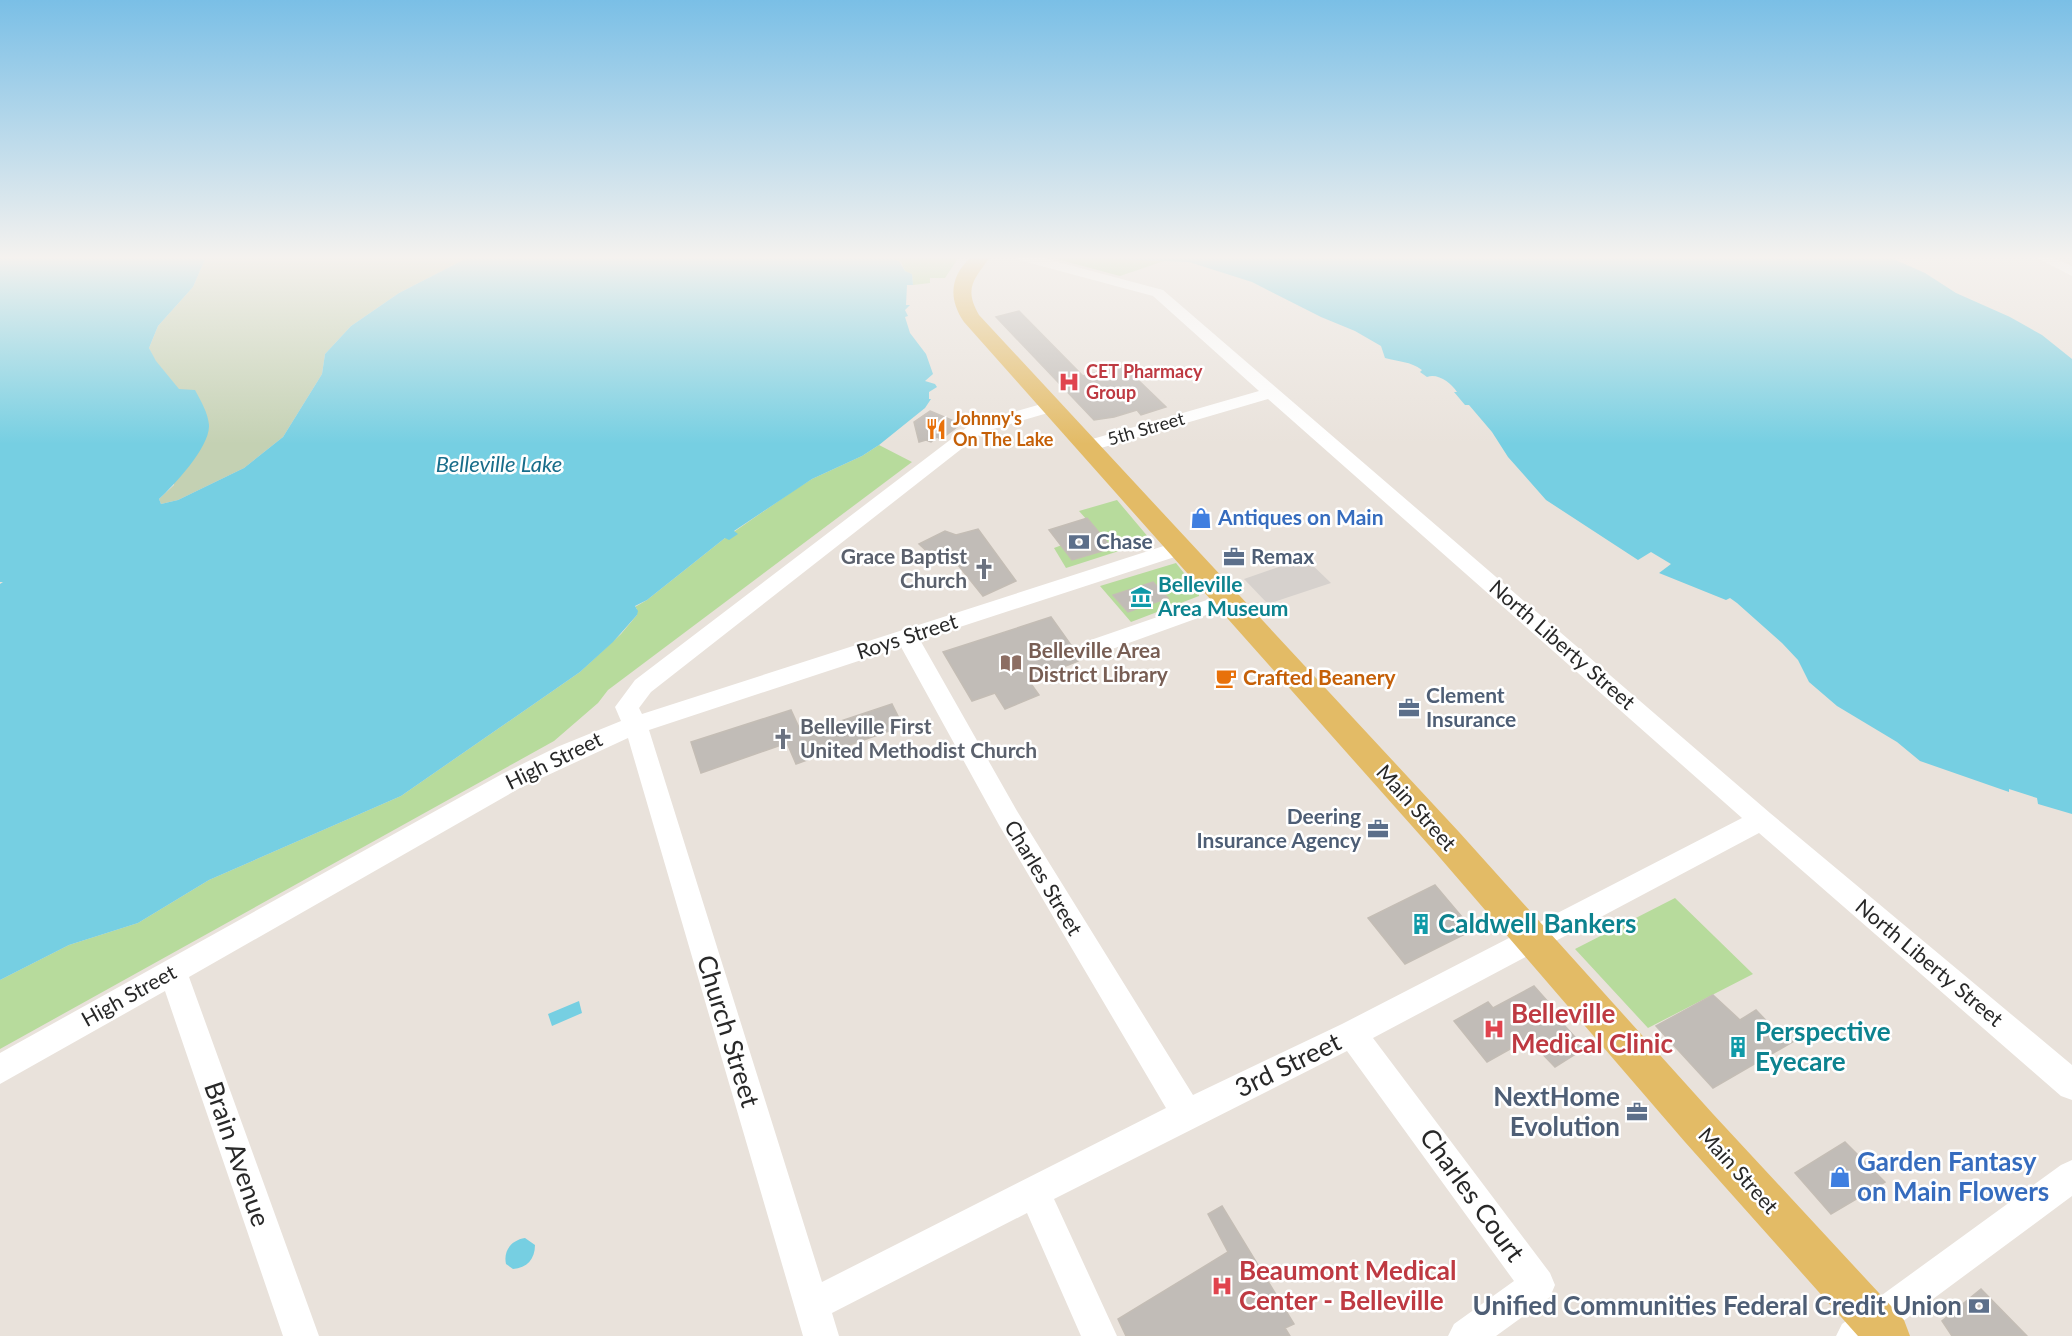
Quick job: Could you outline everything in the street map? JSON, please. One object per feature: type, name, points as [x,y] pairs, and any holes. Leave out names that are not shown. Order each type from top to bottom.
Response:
[{"type":"main road","name":"Main Street","points":[[974,319],[1532,938],[1699,1128],[1872,1331]]},
{"type":"street","name":"North Liberty Street","points":[[1188,319],[1761,820],[2072,1085]]},
{"type":"street","name":"5th Street","points":[[1088,446],[1273,393]]},
{"type":"street","points":[[635,725],[627,707],[643,686],[891,494],[982,425],[1052,406]]},
{"type":"street","name":"Roys Street","points":[[635,725],[1180,548]]},
{"type":"street","points":[[1090,649],[1227,600]]},
{"type":"street","name":"Charles Street","points":[[907,637],[941,703],[1010,823],[1186,1114]]},
{"type":"street","name":"High Street","points":[[0,1069],[511,782],[566,754],[635,725]]},
{"type":"street","name":"Church Street","points":[[635,725],[821,1336]]},
{"type":"street","name":"3rd Street","points":[[812,1305],[1186,1114],[1352,1034],[1761,820]]},
{"type":"street","name":"Brain Avenue","points":[[173,972],[301,1336]]},
{"type":"street","name":"Charles Court","points":[[1352,1034],[1538,1285],[1466,1336]]},
{"type":"street","points":[[1872,1331],[2072,1176]]},
{"type":"street","points":[[1035,1193],[1098,1336]]},
{"type":"green space","points":[[164,319],[361,319],[351,326],[325,354],[322,374],[283,437],[244,468],[178,500],[161,504],[159,499],[174,485],[179,390],[155,361],[149,348],[158,326]]},
{"type":"green space","points":[[879,445],[912,462],[608,690],[598,703],[554,741],[0,1049],[0,980],[69,945],[138,923],[209,880],[401,796],[580,672],[621,634],[637,615],[635,607],[725,538],[812,479],[862,456]]},
{"type":"green space","points":[[1117,500],[1149,538],[1147,542],[1066,568],[1054,548],[1062,545],[1072,560],[1112,548],[1079,511]]},
{"type":"green space","points":[[1176,563],[1199,592],[1199,596],[1131,622],[1100,586]]},
{"type":"green space","points":[[1675,898],[1753,974],[1648,1028],[1575,949]]},
{"type":"shaded area","points":[[1305,558],[1331,583],[1268,604],[1244,579]]},
{"type":"water","name":"Belleville Lake","points":[[0,319],[164,319],[158,326],[149,348],[156,361],[179,389],[195,390],[206,412],[209,425],[208,434],[198,454],[159,499],[161,504],[178,500],[244,468],[283,437],[322,374],[325,354],[351,326],[361,319],[906,319],[910,333],[926,354],[933,374],[925,381],[937,387],[929,392],[929,399],[931,399],[925,408],[879,445],[862,456],[812,479],[734,531],[738,534],[729,540],[725,538],[647,600],[635,606],[638,611],[637,615],[613,642],[580,672],[401,796],[209,880],[138,923],[69,945],[0,980],[0,584],[3,582],[0,582]]},
{"type":"water","points":[[1327,319],[2014,319],[2042,335],[2072,359],[2072,814],[2038,804],[2037,798],[2009,789],[2009,792],[1920,761],[1897,742],[1837,706],[1809,682],[1798,660],[1782,643],[1737,603],[1730,598],[1726,600],[1659,573],[1671,564],[1651,552],[1638,560],[1546,500],[1508,457],[1492,432],[1469,405],[1465,405],[1448,382],[1435,376],[1427,377],[1420,372],[1422,370],[1413,365],[1385,358],[1381,346],[1355,331]]},
{"type":"water","points":[[579,1001],[582,1013],[552,1026],[548,1014]]},
{"type":"water","points":[[525,1238],[535,1245],[534,1255],[526,1265],[513,1269],[506,1264],[507,1250],[512,1243]]},
{"type":"building","points":[[998,319],[1027,319],[1083,376],[1128,364],[1142,376],[1136,378],[1166,407],[1141,415],[1137,410],[1094,420]]},
{"type":"building","name":"Johnny's On The Lake","points":[[930,411],[961,424],[941,439],[937,437],[931,442],[926,440],[919,442],[914,422]]},
{"type":"building","name":"Chase","points":[[1087,518],[1112,548],[1072,560],[1049,530]]},
{"type":"building","name":"Grace Baptist Church","points":[[978,529],[1016,581],[983,596],[946,550],[933,557],[919,544],[945,531],[956,535]]},
{"type":"building","name":"Belleville Area Museum","points":[[1153,582],[1168,598],[1128,612],[1113,595]]},
{"type":"building","name":"Belleville Area District Library","points":[[1051,617],[1076,652],[1078,661],[1029,681],[1039,695],[1005,709],[995,693],[972,701],[943,652]]},
{"type":"building","name":"Belleville First United Methodist Church","points":[[892,704],[903,726],[796,764],[787,743],[701,773],[691,742],[791,710],[802,734]]},
{"type":"building","name":"Caldwell Bankers","points":[[1435,885],[1473,930],[1405,964],[1368,918]]},
{"type":"building","name":"Belleville Medical Clinic","points":[[1534,986],[1558,1013],[1554,1014],[1585,1048],[1555,1067],[1528,1039],[1487,1062],[1454,1021],[1488,1002],[1493,1008]]},
{"type":"building","name":"Perspective Eyecare","points":[[1713,995],[1740,1020],[1756,1010],[1778,1033],[1783,1030],[1794,1041],[1713,1088],[1656,1026]]},
{"type":"building","name":"Garden Fantasy on Main Flowers","points":[[1845,1142],[1885,1182],[1831,1214],[1795,1173]]},
{"type":"building","name":"Beaumont Medical Center - Belleville","points":[[1222,1206],[1294,1324],[1285,1328],[1290,1336],[1126,1336],[1118,1319],[1228,1252],[1208,1214]]},
{"type":"building","name":"Unified Communities Federal Credit Union","points":[[1981,1289],[2027,1336],[1952,1336],[1942,1321]]},
{"type":"place","name":"CET Pharmacy Group","points":[[1069,382]]},
{"type":"place","name":"Johnny's On The Lake","points":[[936,429]]},
{"type":"place","name":"Antiques on Main","points":[[1201,518]]},
{"type":"place","name":"Chase","points":[[1079,542]]},
{"type":"place","name":"Remax","points":[[1234,557]]},
{"type":"place","name":"Grace Baptist Church","points":[[984,569]]},
{"type":"place","name":"Belleville Area Museum","points":[[1141,597]]},
{"type":"place","name":"Belleville Area District Library","points":[[1011,663]]},
{"type":"place","name":"Crafted Beanery","points":[[1226,678]]},
{"type":"place","name":"Clement Insurance","points":[[1409,708]]},
{"type":"place","name":"Belleville First United Methodist Church","points":[[783,739]]},
{"type":"place","name":"Deering Insurance Agency","points":[[1378,829]]},
{"type":"place","name":"Caldwell Bankers","points":[[1421,924]]},
{"type":"place","name":"Belleville Medical Clinic","points":[[1494,1029]]},
{"type":"place","name":"Perspective Eyecare","points":[[1738,1047]]},
{"type":"place","name":"NextHome Evolution","points":[[1637,1112]]},
{"type":"place","name":"Garden Fantasy on Main Flowers","points":[[1840,1177]]},
{"type":"place","name":"Beaumont Medical Center - Belleville","points":[[1222,1286]]},
{"type":"place","name":"Unified Communities Federal Credit Union","points":[[1979,1306]]}]
